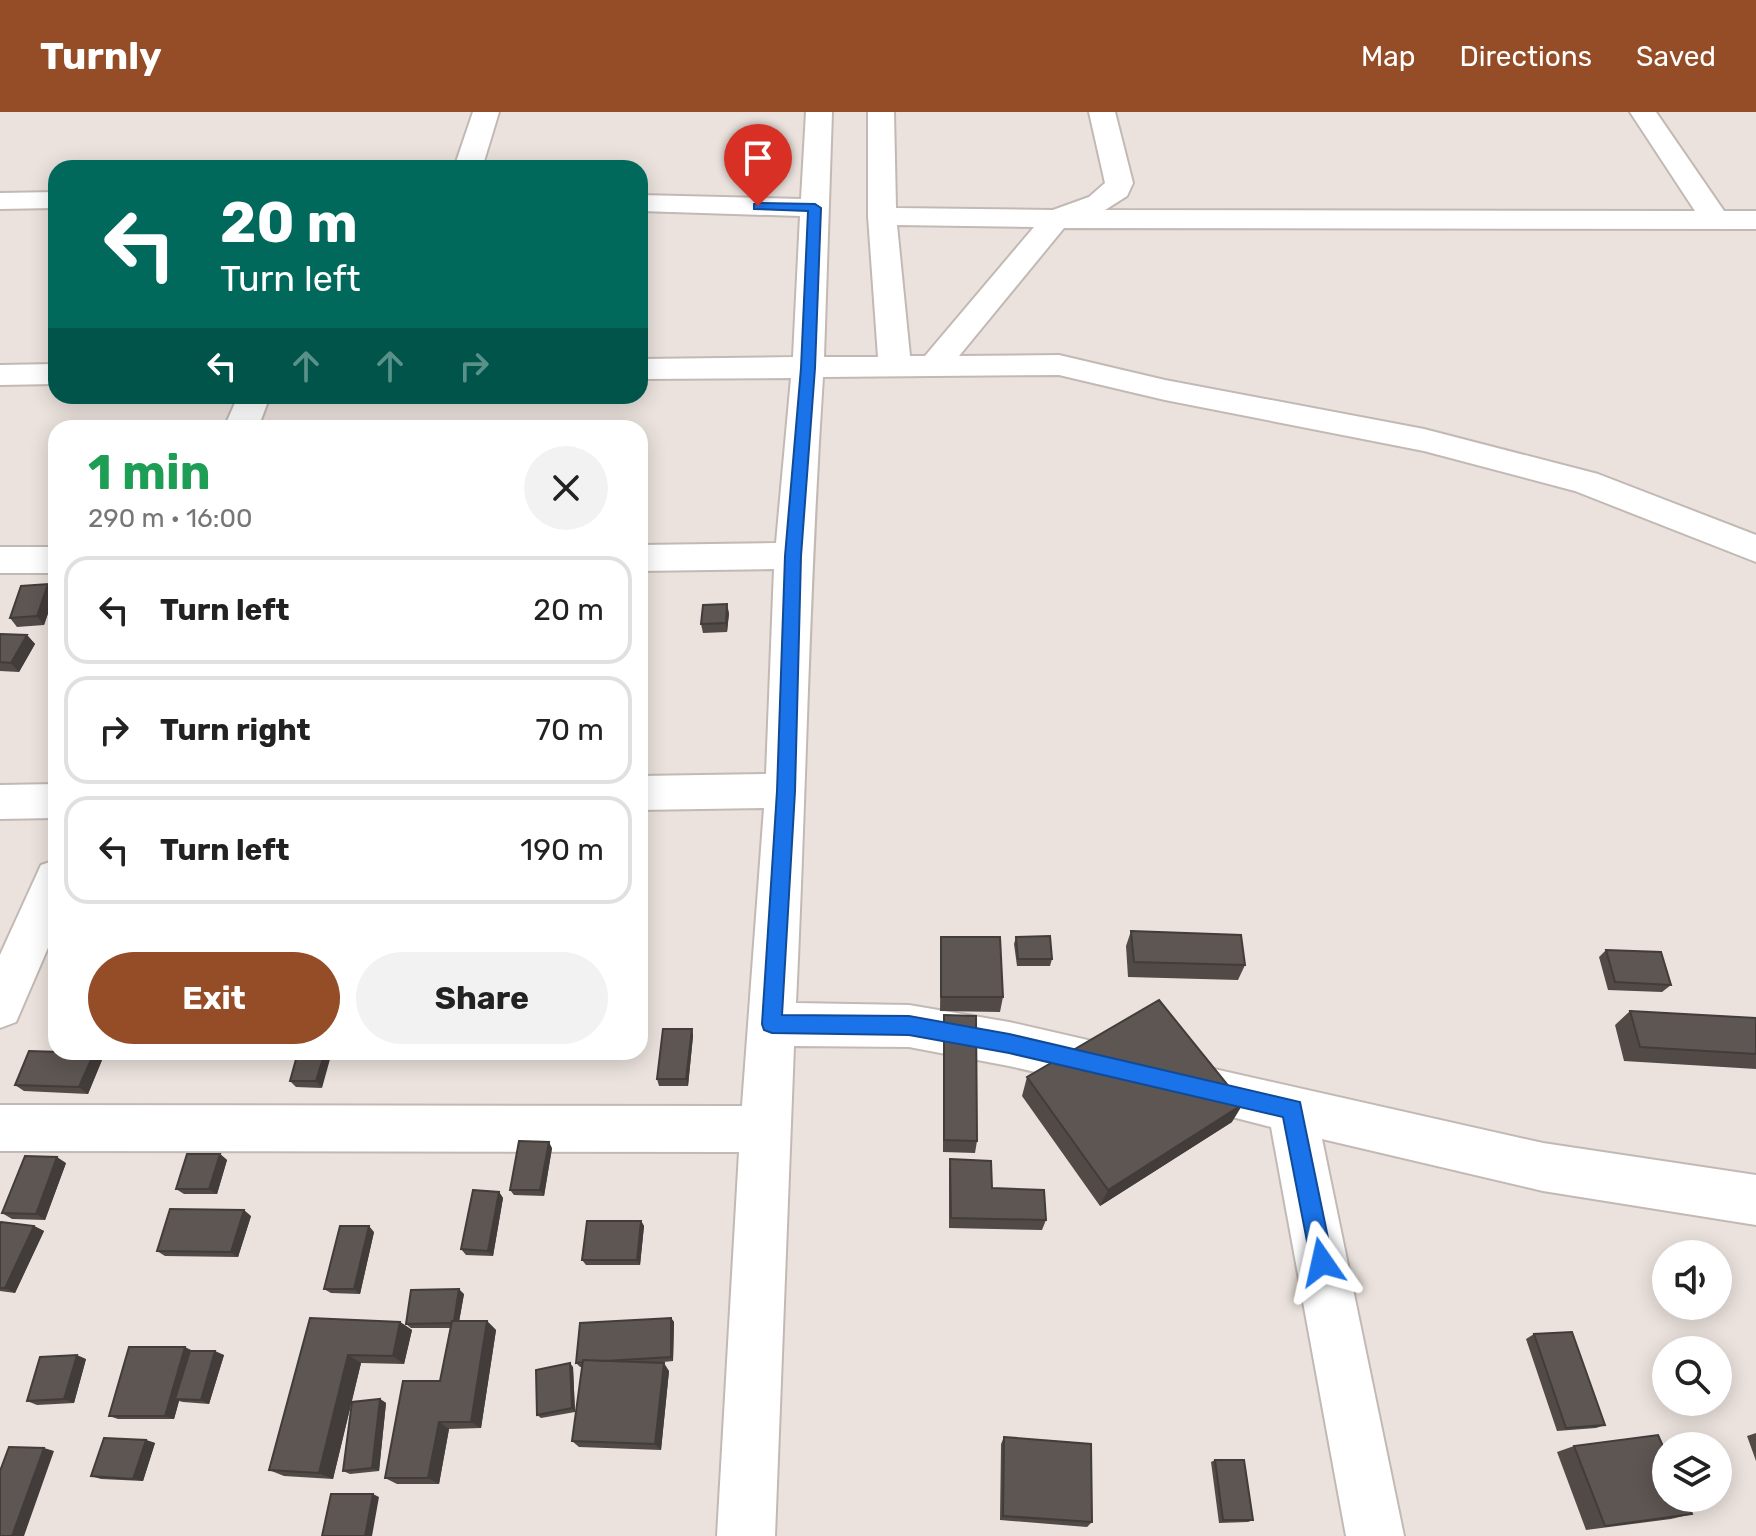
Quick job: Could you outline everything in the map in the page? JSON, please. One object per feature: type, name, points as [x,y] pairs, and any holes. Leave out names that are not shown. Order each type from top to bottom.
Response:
[{"type":"street","points":[[471,160],[486,112]]},
{"type":"street","points":[[746,1536],[765,1129],[786,791],[793,556],[808,368],[819,112]]},
{"type":"street","points":[[881,112],[882,216],[895,368]]},
{"type":"street","points":[[934,366],[1056,219],[1099,203],[1117,190],[1119,183],[1102,112]]},
{"type":"street","points":[[1643,112],[1716,221]]},
{"type":"street","points":[[0,201],[48,200]]},
{"type":"street","points":[[648,203],[815,208]]},
{"type":"street","points":[[882,216],[1756,220]]},
{"type":"street","points":[[648,369],[1059,365],[1424,440],[1586,482],[1756,549]]},
{"type":"street","points":[[0,375],[48,374]]},
{"type":"street","points":[[648,558],[793,556]]},
{"type":"street","points":[[0,560],[48,560]]},
{"type":"street","points":[[648,793],[786,791]]},
{"type":"street","points":[[0,802],[48,801]]},
{"type":"street","points":[[0,1007],[48,896]]},
{"type":"street","points":[[772,1024],[909,1026],[1009,1044],[1543,1167],[1756,1200]]},
{"type":"street","points":[[1292,1109],[1375,1536]]},
{"type":"street","points":[[0,1128],[765,1129]]},
{"type":"building","points":[[48,584],[37,616],[10,618],[21,586]]},
{"type":"building","points":[[727,604],[726,623],[701,624],[703,605]]},
{"type":"building","points":[[0,634],[27,635],[11,663],[0,662]]},
{"type":"building","points":[[1131,931],[1241,935],[1245,965],[1134,962]]},
{"type":"building","points":[[1050,936],[1052,959],[1018,959],[1016,937]]},
{"type":"building","points":[[941,937],[1000,937],[1003,997],[941,997]]},
{"type":"building","points":[[1606,950],[1661,952],[1671,985],[1615,982]]},
{"type":"building","points":[[1159,1000],[1243,1104],[1108,1190],[1027,1077]]},
{"type":"building","points":[[1630,1011],[1756,1018],[1756,1054],[1640,1047]]},
{"type":"building","points":[[944,1015],[976,1016],[977,1141],[944,1140]]},
{"type":"building","points":[[663,1029],[692,1029],[686,1079],[657,1079]]},
{"type":"building","points":[[29,1051],[48,1052],[48,1060],[91,1060],[79,1087],[15,1085]]},
{"type":"building","points":[[296,1060],[323,1060],[316,1081],[290,1081]]},
{"type":"building","points":[[519,1141],[549,1142],[540,1190],[510,1190]]},
{"type":"building","points":[[187,1154],[220,1154],[209,1189],[176,1189]]},
{"type":"building","points":[[25,1156],[57,1157],[36,1214],[2,1213]]},
{"type":"building","points":[[950,1159],[991,1161],[992,1188],[1044,1190],[1046,1220],[951,1218]]},
{"type":"building","points":[[473,1190],[499,1192],[488,1251],[461,1249]]},
{"type":"building","points":[[170,1209],[244,1210],[231,1252],[157,1251]]},
{"type":"building","points":[[587,1221],[641,1221],[637,1260],[582,1260]]},
{"type":"building","points":[[1,1222],[34,1226],[5,1288],[0,1288]]},
{"type":"building","points":[[340,1226],[369,1226],[354,1289],[324,1289]]},
{"type":"building","points":[[459,1289],[454,1321],[451,1323],[406,1324],[411,1290]]},
{"type":"building","points":[[310,1318],[400,1322],[393,1356],[348,1355],[319,1473],[269,1470]]},
{"type":"building","points":[[671,1318],[671,1357],[583,1360],[576,1363],[580,1323]]},
{"type":"building","points":[[452,1321],[487,1321],[471,1422],[439,1422],[428,1478],[385,1478],[403,1381],[440,1381]]},
{"type":"building","points":[[1572,1332],[1605,1425],[1566,1428],[1534,1334]]},
{"type":"building","points":[[129,1347],[185,1347],[165,1416],[109,1416]]},
{"type":"building","points":[[190,1351],[215,1351],[201,1400],[175,1399]]},
{"type":"building","points":[[77,1355],[64,1399],[27,1401],[40,1357]]},
{"type":"building","points":[[583,1360],[664,1363],[655,1444],[572,1441]]},
{"type":"building","points":[[570,1363],[572,1408],[537,1415],[536,1370]]},
{"type":"building","points":[[380,1399],[372,1468],[343,1471],[352,1402]]},
{"type":"building","points":[[1652,1436],[1652,1512],[1692,1514],[1605,1526],[1574,1446]]},
{"type":"building","points":[[1004,1437],[1091,1444],[1092,1522],[1003,1516]]},
{"type":"building","points":[[104,1438],[146,1440],[133,1479],[91,1476]]},
{"type":"building","points":[[9,1447],[44,1448],[12,1536],[0,1536],[0,1471]]},
{"type":"building","points":[[1215,1460],[1244,1460],[1253,1520],[1223,1520]]},
{"type":"building","points":[[331,1494],[373,1494],[365,1536],[322,1536]]},
{"type":"route","points":[[758,206],[815,208],[808,368],[793,556],[786,791],[772,1024],[909,1026],[1009,1044],[1292,1109],[1322,1262]]}]
